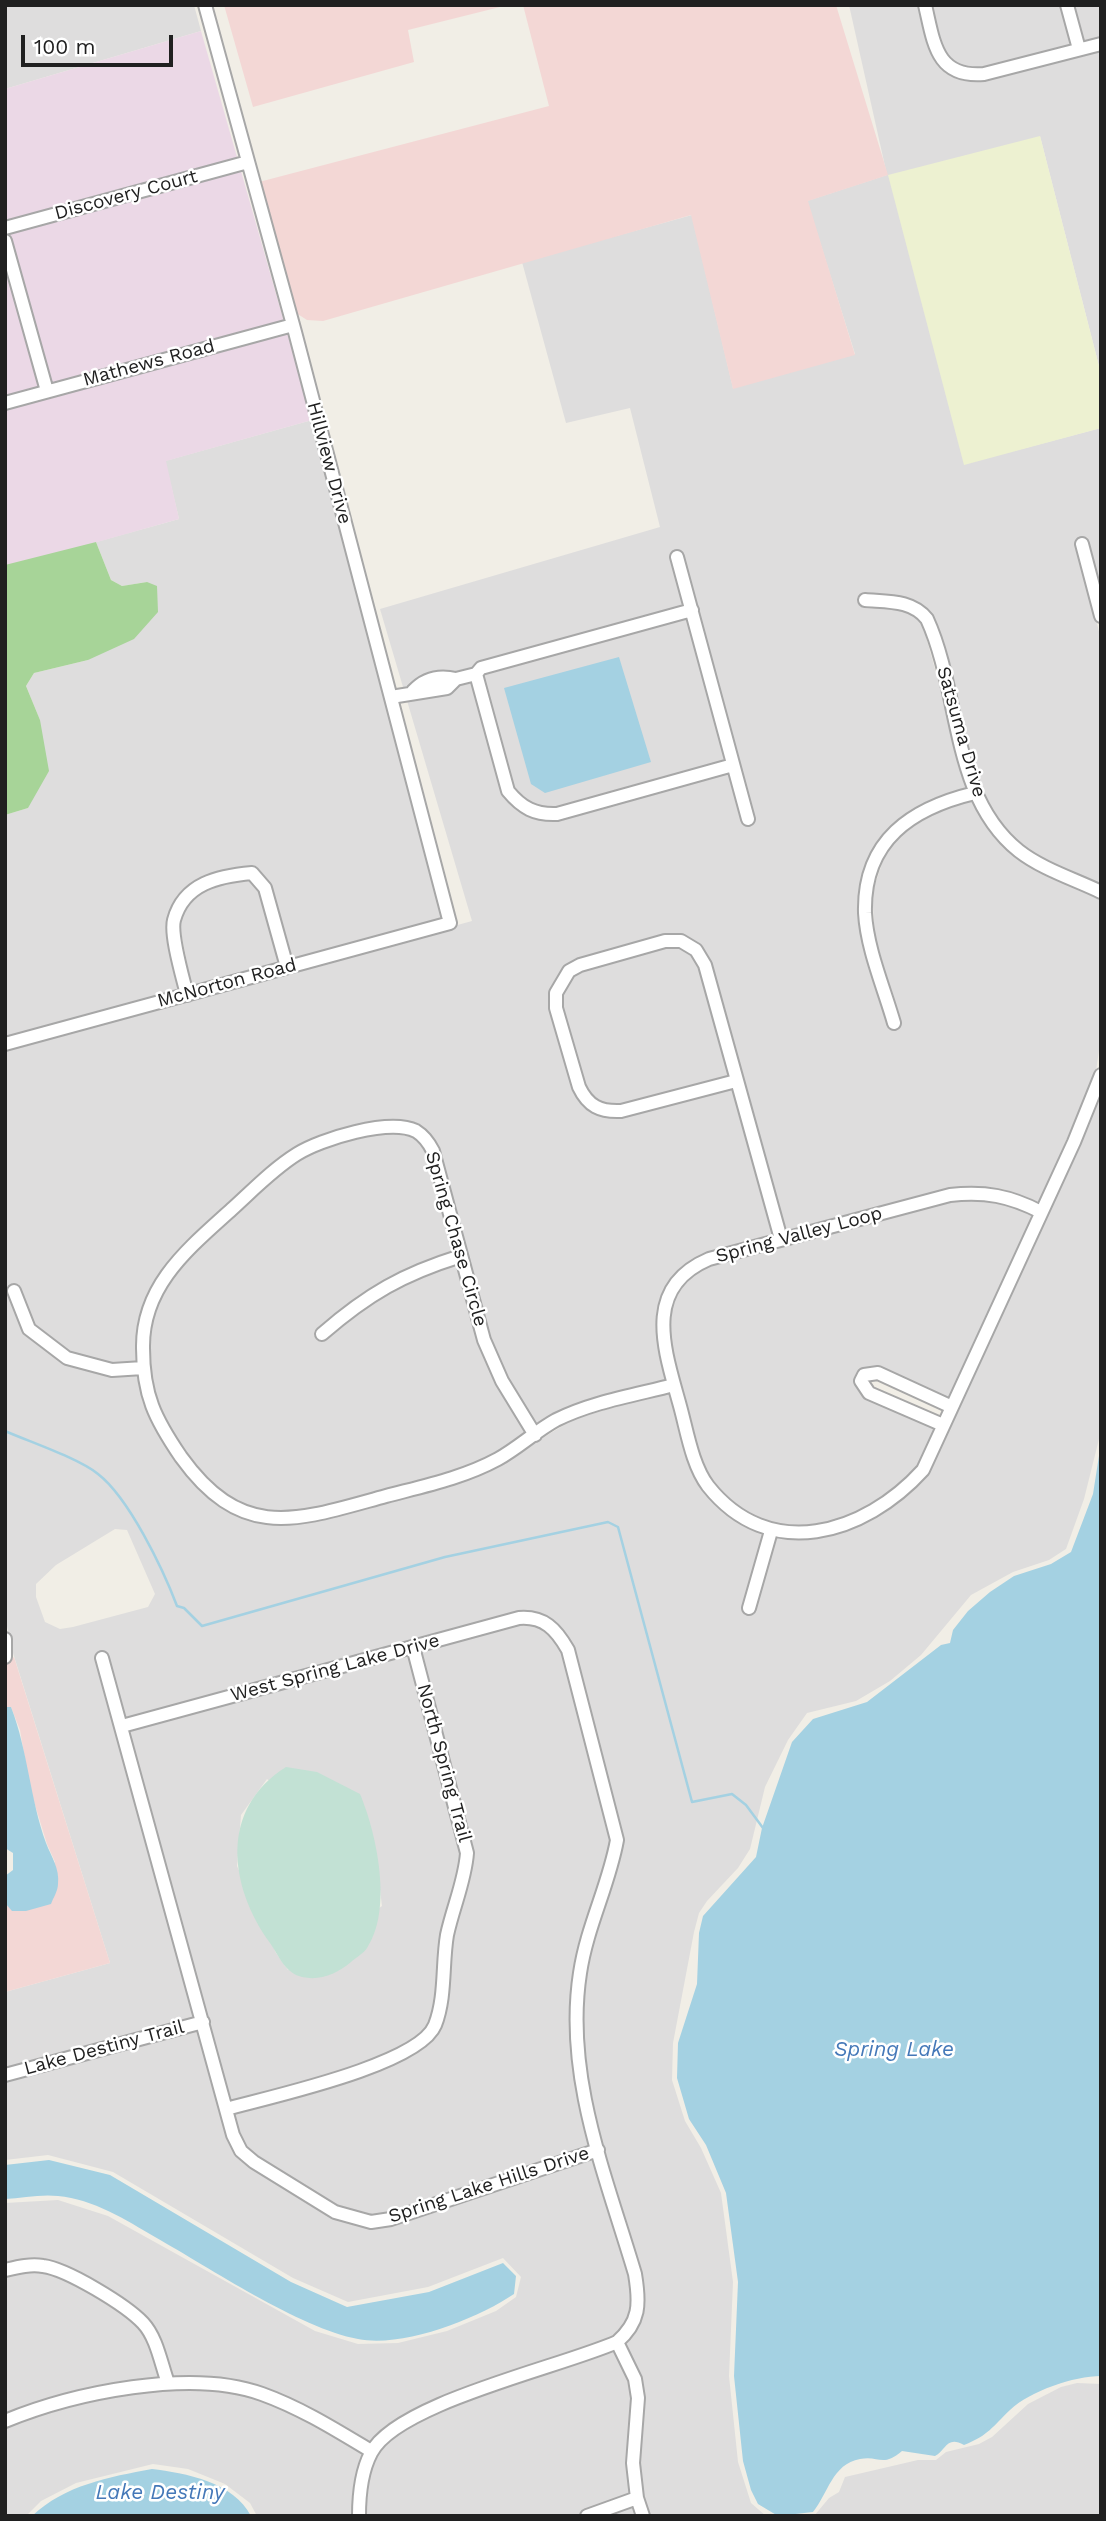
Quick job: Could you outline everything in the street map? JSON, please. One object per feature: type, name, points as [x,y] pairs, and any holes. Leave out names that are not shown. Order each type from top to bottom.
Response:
[{"type":"street","name":"Hillview Drive","points":[[205,5],[293,326],[450,923]]},
{"type":"street","points":[[925,5],[936,50],[953,70],[967,76],[1101,44]]},
{"type":"street","points":[[1067,5],[1079,49]]},
{"type":"street","name":"Discovery Court","points":[[5,228],[248,162]]},
{"type":"street","points":[[5,242],[47,391]]},
{"type":"street","name":"Mathews Road","points":[[5,402],[293,326]]},
{"type":"street","points":[[1082,544],[1101,616]]},
{"type":"street","points":[[677,557],[748,819]]},
{"type":"street","name":"Satsuma Drive","points":[[865,600],[909,604],[919,609],[927,619],[975,793],[994,827],[1020,852],[1101,892]]},
{"type":"street","points":[[391,697],[413,691],[425,694],[434,685],[447,688],[456,679],[476,674],[481,668],[692,610]]},
{"type":"street","points":[[476,674],[508,791],[518,804],[540,814],[557,814],[733,765]]},
{"type":"street","points":[[894,1023],[865,915],[866,893],[873,870],[891,837],[907,821],[940,801],[975,793]]},
{"type":"street","points":[[187,995],[173,921],[184,899],[202,883],[222,876],[252,873],[265,888],[287,967]]},
{"type":"street","name":"McNorton Road","points":[[5,1044],[450,923]]},
{"type":"street","points":[[736,1081],[621,1111],[606,1112],[594,1107],[579,1087],[556,1007],[561,982],[580,965],[665,941],[681,941],[696,950],[705,965],[781,1239]]},
{"type":"street","points":[[1041,1212],[1101,1075]]},
{"type":"street","name":"Spring Chase Circle","points":[[535,1435],[502,1381],[484,1340],[433,1151],[428,1142],[416,1132],[384,1127],[319,1143],[278,1167],[174,1262],[151,1301],[142,1334],[143,1368],[148,1401],[161,1429],[199,1481],[217,1499],[263,1517],[286,1519],[312,1516],[454,1478],[498,1459],[572,1414],[674,1385]]},
{"type":"street","name":"Spring Valley Loop","points":[[975,1192],[1000,1194],[1041,1212],[923,1470],[889,1500],[848,1523],[800,1534],[771,1531],[750,1523],[706,1484],[696,1460],[674,1385],[662,1323],[666,1302],[675,1284],[697,1264],[950,1195],[975,1192]]},
{"type":"street","points":[[322,1334],[384,1286],[414,1270],[461,1256]]},
{"type":"street","points":[[14,1291],[29,1329],[66,1358],[113,1370],[143,1368]]},
{"type":"street","points":[[943,1425],[869,1393],[861,1381],[864,1375],[878,1373],[952,1407]]},
{"type":"street","points":[[749,1608],[771,1531]]},
{"type":"street","name":"West Spring Lake Drive","points":[[122,1726],[519,1618],[534,1617],[547,1623],[558,1633],[568,1650],[617,1840],[613,1863],[588,1931],[576,2015],[577,2059],[583,2097],[598,2150]]},
{"type":"street","points":[[5,1639],[5,1657]]},
{"type":"street","name":"North Spring Trail","points":[[226,2109],[340,2077],[405,2054],[421,2044],[435,2027],[447,1935],[467,1853],[413,1647]]},
{"type":"street","name":"Spring Lake Hills Drive","points":[[102,1658],[226,2109],[241,2151],[254,2162],[335,2212],[371,2222],[391,2219],[598,2150],[635,2274],[640,2300],[632,2329],[617,2342]]},
{"type":"street","name":"Lake Destiny Trail","points":[[5,2075],[203,2022]]},
{"type":"street","points":[[5,2270],[29,2265],[46,2266],[65,2273],[131,2312],[144,2324],[155,2343],[168,2383]]},
{"type":"street","points":[[359,2516],[359,2494],[371,2451],[388,2431],[429,2408],[617,2342],[631,2368],[638,2398],[633,2463],[637,2498],[643,2516]]},
{"type":"street","points":[[5,2421],[121,2389],[196,2382],[260,2393],[299,2409],[371,2451]]},
{"type":"street","points":[[587,2516],[637,2498]]},
{"type":"shaded area","points":[[5,5],[194,5],[201,31],[5,89]]},
{"type":"shaded area","points":[[224,5],[508,5],[408,30],[414,62],[253,107]]},
{"type":"shaded area","points":[[523,5],[836,5],[888,175],[808,201],[855,355],[733,389],[691,215],[323,321],[307,320],[296,313],[259,182],[549,106]]},
{"type":"shaded area","points":[[849,5],[918,5],[937,63],[945,73],[964,81],[986,79],[1101,49],[1101,374],[1040,136],[964,464],[1101,428],[1101,592],[1087,537],[1075,540],[1101,639],[1101,886],[1037,857],[1006,832],[992,814],[981,791],[939,630],[924,606],[912,600],[861,594],[859,604],[907,610],[922,622],[968,789],[937,797],[920,805],[886,834],[875,851],[864,940],[890,1029],[901,1026],[875,937],[872,893],[885,855],[895,840],[926,814],[972,799],[997,839],[1016,856],[1101,898],[1101,1037],[1096,1071],[1039,1204],[1003,1189],[974,1187],[949,1190],[785,1233],[710,964],[685,937],[565,967],[555,980],[550,994],[550,1008],[573,1090],[580,1102],[591,1112],[606,1117],[622,1116],[732,1088],[774,1236],[695,1260],[681,1269],[670,1282],[660,1301],[656,1324],[667,1381],[537,1427],[508,1378],[490,1338],[438,1149],[432,1138],[418,1126],[296,1148],[273,1163],[169,1260],[145,1301],[137,1333],[137,1363],[113,1365],[70,1353],[34,1325],[18,1284],[7,1288],[25,1333],[63,1362],[138,1374],[143,1403],[156,1431],[194,1484],[214,1503],[262,1522],[287,1525],[313,1521],[456,1483],[501,1463],[574,1419],[670,1391],[690,1461],[701,1486],[726,1513],[746,1527],[764,1534],[742,1612],[753,1615],[775,1537],[800,1539],[825,1535],[893,1504],[928,1472],[1101,1092],[1101,1431],[1084,1499],[1066,1549],[1049,1560],[1013,1572],[971,1595],[921,1655],[890,1681],[856,1701],[807,1713],[788,1740],[765,1787],[750,1849],[738,1868],[707,1901],[699,1913],[694,1932],[673,2043],[672,2080],[685,2121],[701,2148],[721,2193],[733,2282],[729,2376],[738,2462],[751,2503],[766,2516],[257,2516],[250,2503],[225,2484],[188,2469],[153,2464],[76,2483],[41,2501],[26,2516],[5,2516],[5,2203],[58,2200],[108,2216],[315,2331],[358,2344],[398,2343],[447,2331],[496,2311],[516,2297],[521,2277],[503,2258],[428,2287],[348,2302],[293,2278],[113,2172],[48,2155],[5,2160],[5,1992],[110,1963],[13,1653],[5,1617],[5,1050],[472,921],[380,609],[660,527],[630,408],[566,423],[522,262],[692,215],[733,388],[855,354],[807,201],[887,175]],"holes":[[[115,1529],[127,1530],[155,1594],[148,1607],[60,1629],[45,1622],[36,1597],[36,1584],[56,1565]],[[267,1779],[378,1874],[382,1906],[288,1970],[276,1953],[237,1866],[241,1815]]]},
{"type":"shaded area","points":[[931,5],[1061,5],[1072,46],[968,70],[956,66],[946,56]]},
{"type":"shaded area","points":[[1074,5],[1101,5],[1101,38],[1084,43]]},
{"type":"shaded area","points":[[201,31],[312,420],[166,461],[179,519],[5,568],[5,89]]},
{"type":"shaded area","points":[[312,420],[443,919],[291,961],[252,868],[222,870],[200,878],[180,896],[167,919],[180,991],[5,1039],[5,815],[28,808],[40,720],[26,686],[34,673],[88,660],[147,582],[122,586],[111,580],[96,542],[179,519],[165,461]]},
{"type":"shaded area","points":[[249,879],[259,891],[280,964],[192,988],[179,922],[189,902],[205,888],[223,881]]},
{"type":"shaded area","points":[[666,946],[679,946],[691,954],[699,968],[729,1078],[620,1106],[598,1103],[584,1085],[562,1007],[562,994],[573,975],[582,970]]},
{"type":"shaded area","points":[[384,1132],[413,1136],[423,1145],[454,1252],[413,1266],[381,1282],[350,1303],[314,1335],[322,1342],[387,1290],[457,1262],[527,1433],[495,1454],[452,1473],[311,1511],[265,1512],[239,1503],[221,1494],[203,1478],[167,1426],[154,1399],[148,1368],[148,1335],[157,1303],[179,1265],[281,1171],[321,1148]]},
{"type":"shaded area","points":[[975,1197],[998,1199],[1034,1214],[949,1399],[878,1368],[861,1371],[856,1382],[864,1396],[936,1428],[918,1468],[886,1496],[844,1519],[824,1525],[800,1528],[773,1526],[735,1505],[712,1481],[701,1458],[670,1347],[668,1323],[671,1303],[680,1287],[690,1275],[711,1264]]},
{"type":"shaded area","points":[[14,1657],[110,1963],[5,1992],[5,1903],[13,1911],[55,1862],[30,1789],[20,1730],[11,1707],[5,1707],[5,1666]]},
{"type":"shaded area","points":[[1077,2383],[1101,2384],[1101,2516],[814,2516],[829,2498],[839,2492],[845,2477],[918,2460],[936,2460],[946,2452],[979,2444],[992,2437],[1028,2404],[1061,2387]]},
{"type":"green space","points":[[1040,136],[1101,374],[1101,428],[964,465],[888,175]]},
{"type":"green space","points":[[96,542],[111,580],[122,586],[147,582],[157,586],[158,612],[134,639],[88,660],[34,673],[26,686],[40,720],[49,771],[28,808],[5,815],[5,565]]},
{"type":"green space","points":[[286,1767],[317,1772],[360,1794],[377,1850],[381,1893],[375,1932],[361,1954],[328,1976],[302,1977],[291,1972],[283,1963],[256,1921],[239,1873],[241,1826],[249,1804],[264,1784]]},
{"type":"water","points":[[619,657],[651,762],[545,793],[531,784],[504,688]]},
{"type":"water","name":"Spring Lake","points":[[1101,1443],[1101,2376],[1078,2379],[1040,2391],[1019,2403],[979,2438],[964,2445],[958,2442],[950,2443],[935,2456],[902,2451],[890,2459],[866,2458],[851,2462],[837,2473],[813,2512],[778,2516],[758,2504],[743,2461],[734,2376],[738,2282],[726,2193],[706,2145],[689,2119],[677,2078],[678,2043],[697,1984],[699,1933],[703,1916],[756,1857],[762,1828],[792,1742],[813,1719],[867,1702],[941,1645],[950,1643],[953,1630],[968,1611],[990,1592],[1014,1576],[1051,1564],[1071,1552],[1093,1494]]},
{"type":"water","points":[[5,1707],[11,1707],[17,1724],[36,1809],[58,1878],[51,1904],[26,1911],[12,1911],[5,1903],[5,1876],[13,1870],[13,1853],[5,1848]]},
{"type":"water","points":[[49,2160],[110,2175],[291,2282],[347,2307],[429,2292],[503,2263],[516,2276],[514,2294],[460,2322],[417,2335],[376,2341],[335,2333],[255,2296],[109,2211],[71,2198],[38,2196],[5,2199],[5,2165]]},
{"type":"water","name":"Lake Destiny","points":[[152,2469],[179,2473],[221,2487],[243,2504],[251,2516],[32,2516],[59,2497],[88,2484]]},
{"type":"waterway","points":[[5,1431],[79,1462],[110,1485],[144,1535],[177,1606],[184,1608],[202,1626],[445,1557],[608,1522],[618,1527],[692,1802],[732,1794],[746,1805],[763,1828]]}]
